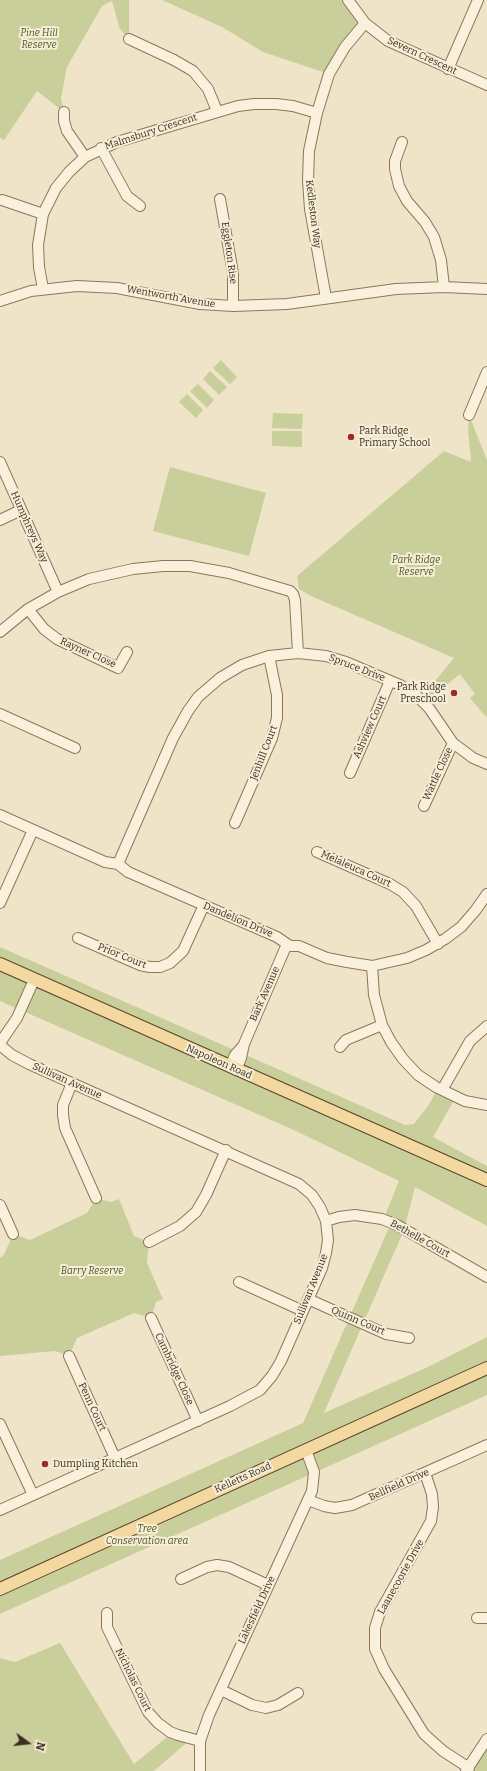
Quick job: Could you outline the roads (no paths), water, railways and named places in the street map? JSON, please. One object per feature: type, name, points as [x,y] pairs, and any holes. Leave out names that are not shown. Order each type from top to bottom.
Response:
[{"type":"main road","name":"Napoleon Road","points":[[0,964],[487,1180]]},
{"type":"main road","name":"Napoleon Road","points":[[439,1158],[487,1188]]},
{"type":"main road","name":"Kelletts Road","points":[[0,1589],[487,1368]]},
{"type":"street","name":"Severn Crescent","points":[[348,0],[365,23],[392,44],[487,85]]},
{"type":"street","points":[[448,68],[478,0]]},
{"type":"street","name":"Kedleston Way","points":[[326,298],[310,209],[308,181],[309,151],[317,113],[334,64],[345,47],[365,23]]},
{"type":"street","points":[[129,39],[174,60],[193,71],[208,89],[217,111]]},
{"type":"street","name":"Malmsbury Crescent","points":[[43,289],[39,267],[38,245],[43,214],[51,197],[62,180],[85,157],[101,148],[132,137],[217,111],[245,105],[262,103],[285,105],[317,113]]},
{"type":"street","points":[[64,112],[64,121],[67,132],[85,157]]},
{"type":"street","points":[[402,142],[395,161],[395,169],[399,186],[406,202],[425,222],[434,237],[441,260],[444,287]]},
{"type":"street","points":[[101,148],[127,196],[140,206]]},
{"type":"street","name":"Eggleton Rise","points":[[220,199],[233,273],[233,306]]},
{"type":"street","points":[[2,200],[43,214]]},
{"type":"street","name":"Wentworth Avenue","points":[[0,301],[43,289],[77,286],[107,287],[200,304],[233,306],[277,305],[389,290],[444,287],[487,289]]},
{"type":"street","points":[[469,415],[487,372]]},
{"type":"street","name":"Humphreys Way","points":[[0,462],[58,592]]},
{"type":"street","points":[[0,520],[21,510]]},
{"type":"street","points":[[0,632],[28,609],[58,592],[103,575],[133,569],[172,566],[202,568],[229,572],[296,592],[298,652]]},
{"type":"street","name":"Rayner Close","points":[[28,609],[44,629],[57,639],[118,668],[127,652]]},
{"type":"street","name":"Spruce Drive","points":[[118,864],[173,738],[190,708],[206,690],[227,674],[242,665],[269,656],[298,652],[334,658],[406,688],[424,702],[453,743],[469,755],[487,764]]},
{"type":"street","name":"Jenhill Court","points":[[235,823],[272,738],[277,718],[277,695],[269,656]]},
{"type":"street","name":"Ashview Court","points":[[350,773],[390,681]]},
{"type":"street","points":[[0,714],[75,748]]},
{"type":"street","name":"Wattle Close","points":[[424,806],[453,743]]},
{"type":"street","name":"Dandelion Drive","points":[[0,816],[105,862],[118,864],[128,872],[277,937],[287,944],[299,946],[316,954],[337,960],[372,966],[407,958],[438,944],[461,927],[475,912],[487,894]]},
{"type":"street","points":[[0,903],[32,830]]},
{"type":"street","name":"Melaleuca Court","points":[[317,852],[390,884],[403,892],[416,906],[438,944]]},
{"type":"street","name":"Prior Court","points":[[78,938],[140,965],[160,967],[170,963],[183,951],[204,905]]},
{"type":"street","name":"Bark Avenue","points":[[233,1068],[241,1058],[244,1044],[287,944]]},
{"type":"street","points":[[372,966],[374,995],[382,1025],[402,1059],[418,1075],[442,1090],[465,1101],[487,1105]]},
{"type":"street","points":[[0,1044],[17,1018],[34,980]]},
{"type":"street","points":[[340,1047],[346,1040],[382,1025]]},
{"type":"street","points":[[442,1090],[470,1041],[487,1026]]},
{"type":"street","name":"Sullivan Avenue","points":[[0,1044],[20,1060],[226,1150],[299,1184],[317,1202],[326,1221],[328,1240],[326,1253],[303,1311],[278,1367],[264,1385],[249,1397],[0,1510]]},
{"type":"street","points":[[72,1083],[63,1105],[64,1123],[96,1198]]},
{"type":"street","points":[[149,1242],[180,1226],[196,1212],[206,1196],[226,1150]]},
{"type":"street","points":[[0,1205],[13,1234]]},
{"type":"street","name":"Bethelle Court","points":[[326,1221],[338,1217],[355,1215],[382,1219],[397,1225],[487,1277]]},
{"type":"street","points":[[239,1282],[303,1311]]},
{"type":"street","name":"Quinn Court","points":[[308,1299],[386,1334],[409,1338]]},
{"type":"street","name":"Cambridge Close","points":[[151,1318],[198,1421]]},
{"type":"street","name":"Penn Court","points":[[69,1356],[115,1458]]},
{"type":"street","points":[[0,1424],[33,1495]]},
{"type":"street","name":"Bellfield Drive","points":[[308,1500],[324,1506],[335,1508],[352,1505],[487,1445]]},
{"type":"street","name":"Lakesfield Drive","points":[[200,1771],[200,1741],[209,1715],[308,1500],[314,1483],[314,1472],[306,1450]]},
{"type":"street","name":"Laanecoorie Drive","points":[[425,1473],[432,1494],[433,1507],[431,1521],[380,1612],[375,1628],[375,1649],[384,1669],[424,1734],[468,1769]]},
{"type":"street","points":[[181,1579],[207,1567],[218,1565],[229,1566],[268,1585]]},
{"type":"street","name":"Nicholas Court","points":[[107,1613],[108,1627],[148,1712],[158,1723],[170,1732],[178,1736],[200,1741]]},
{"type":"street","points":[[221,1690],[252,1704],[266,1708],[278,1705],[298,1693]]},
{"type":"street","points":[[468,1769],[487,1739]]},
{"type":"place","name":"Park Ridge Primary School","points":[[351,437]]},
{"type":"place","name":"Park Ridge Preschool","points":[[454,693]]},
{"type":"place","name":"Dumpling Kitchen","points":[[45,1464]]},
{"type":"park label","name":"Pine Hill Reserve","points":[[39,38]]},
{"type":"park label","name":"Park Ridge Reserve","points":[[416,566]]},
{"type":"park label","name":"Barry Reserve","points":[[92,1271]]},
{"type":"park label","name":"Tree Conservation area","points":[[147,1534]]}]
